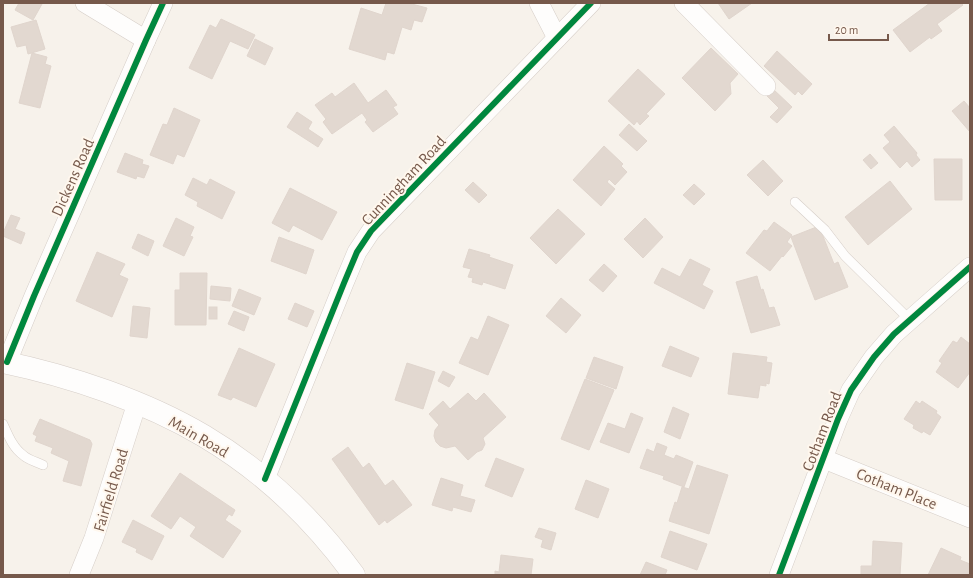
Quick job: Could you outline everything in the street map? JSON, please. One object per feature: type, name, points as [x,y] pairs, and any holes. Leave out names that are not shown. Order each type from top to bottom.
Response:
[{"type":"main road","name":"Main Road","points":[[5,362],[91,386],[137,403],[204,436],[232,454],[287,498],[313,525],[354,575]]},
{"type":"street","points":[[85,3],[146,40]]},
{"type":"street","name":"Dickens Road","points":[[5,362],[146,40],[164,3]]},
{"type":"street","points":[[539,3],[557,38]]},
{"type":"street","name":"Cunningham Road","points":[[265,479],[357,252],[371,231],[591,3]]},
{"type":"street","points":[[684,3],[766,86]]},
{"type":"street","name":"Cotham Road","points":[[780,575],[838,420],[851,390],[874,357],[894,334],[970,268]]},
{"type":"street","name":"Fairfield Road","points":[[79,575],[94,538],[137,403]]},
{"type":"street","name":"Cotham Place","points":[[824,459],[970,518]]},
{"type":"lane","points":[[795,202],[824,230],[846,256],[910,320]]},
{"type":"lane","points":[[3,424],[16,449],[24,456],[43,465]]},
{"type":"building","points":[[19,3],[42,4],[33,20],[15,10]]},
{"type":"building","points":[[386,3],[408,3],[427,8],[422,22],[414,20],[411,30],[402,27],[394,54],[387,52],[385,60],[349,49],[361,8],[382,15]]},
{"type":"building","points":[[718,3],[752,3],[729,19]]},
{"type":"building","points":[[930,3],[961,3],[963,5],[937,24],[942,31],[931,39],[930,37],[910,52],[893,30]]},
{"type":"building","points":[[221,19],[255,35],[248,49],[230,41],[212,79],[189,68],[210,25],[216,28]]},
{"type":"building","points":[[36,20],[45,49],[28,54],[26,45],[17,47],[11,27]]},
{"type":"building","points":[[255,39],[273,48],[265,65],[247,56]]},
{"type":"building","points":[[711,48],[738,74],[730,83],[731,94],[715,111],[682,78]]},
{"type":"building","points":[[777,51],[812,84],[802,95],[798,91],[795,95],[764,66]]},
{"type":"building","points":[[32,53],[47,57],[45,64],[51,66],[40,108],[19,103]]},
{"type":"building","points":[[638,69],[665,94],[646,114],[649,116],[640,125],[637,121],[634,125],[608,101]]},
{"type":"building","points":[[354,83],[368,103],[386,90],[397,105],[393,107],[398,114],[373,132],[365,122],[367,120],[362,113],[332,134],[323,122],[326,119],[315,105],[332,93],[335,97]]},
{"type":"building","points":[[773,89],[792,107],[777,123],[770,117],[779,108],[767,96]]},
{"type":"building","points":[[964,101],[970,108],[970,132],[952,111]]},
{"type":"building","points":[[174,108],[200,120],[184,157],[177,154],[173,164],[150,155],[163,124],[167,125]]},
{"type":"building","points":[[297,112],[312,122],[308,129],[323,139],[318,147],[287,127]]},
{"type":"building","points":[[629,124],[647,141],[637,151],[619,135]]},
{"type":"building","points":[[894,126],[917,153],[916,155],[920,160],[912,167],[907,161],[900,168],[883,148],[890,142],[884,135]]},
{"type":"building","points":[[604,146],[623,164],[621,166],[627,172],[615,185],[609,179],[607,182],[615,189],[601,206],[573,180]]},
{"type":"building","points":[[125,153],[143,160],[142,164],[149,166],[144,178],[137,176],[136,179],[117,172]]},
{"type":"building","points":[[870,154],[878,163],[871,169],[863,160]]},
{"type":"building","points":[[934,159],[962,159],[962,200],[935,200]]},
{"type":"building","points":[[763,160],[783,181],[768,196],[747,175]]},
{"type":"building","points":[[193,178],[207,185],[210,179],[235,192],[222,219],[197,206],[198,202],[185,195]]},
{"type":"building","points":[[890,181],[912,209],[868,245],[845,217]]},
{"type":"building","points":[[473,182],[487,195],[479,203],[465,190]]},
{"type":"building","points":[[694,184],[705,194],[694,205],[683,195]]},
{"type":"building","points":[[290,188],[337,212],[322,240],[293,225],[289,232],[272,223]]},
{"type":"building","points":[[558,209],[585,234],[556,264],[530,238]]},
{"type":"building","points":[[11,215],[20,218],[15,229],[25,233],[21,244],[3,236]]},
{"type":"building","points":[[176,218],[194,227],[190,236],[193,237],[184,256],[163,246]]},
{"type":"building","points":[[645,218],[663,237],[643,258],[624,239]]},
{"type":"building","points":[[774,222],[792,235],[787,242],[792,246],[770,271],[746,253],[764,230],[767,231]]},
{"type":"building","points":[[819,226],[834,264],[838,262],[848,287],[815,300],[791,237]]},
{"type":"building","points":[[138,234],[154,241],[148,256],[132,248]]},
{"type":"building","points":[[279,237],[314,250],[306,274],[271,261]]},
{"type":"building","points":[[469,249],[490,255],[489,257],[513,265],[505,289],[483,282],[482,285],[472,282],[473,278],[468,277],[471,269],[463,267]]},
{"type":"building","points":[[97,252],[125,264],[119,275],[128,279],[112,317],[76,301]]},
{"type":"building","points":[[690,259],[710,269],[702,285],[713,291],[704,309],[654,283],[662,268],[680,277]]},
{"type":"building","points":[[604,264],[617,276],[603,292],[589,280]]},
{"type":"building","points":[[180,273],[207,273],[206,325],[175,325],[175,290],[180,290]]},
{"type":"building","points":[[757,276],[769,308],[774,307],[780,325],[751,333],[736,282]]},
{"type":"building","points":[[211,286],[231,288],[230,301],[210,299]]},
{"type":"building","points":[[239,289],[261,298],[254,315],[232,306]]},
{"type":"building","points":[[561,298],[581,315],[566,333],[546,316]]},
{"type":"building","points":[[295,303],[314,311],[307,327],[288,319]]},
{"type":"building","points":[[133,306],[150,308],[147,338],[130,336]]},
{"type":"building","points":[[209,307],[217,307],[217,319],[209,319]]},
{"type":"building","points":[[234,311],[249,317],[244,331],[228,324]]},
{"type":"building","points":[[488,316],[509,325],[488,375],[459,363],[471,337],[478,340]]},
{"type":"building","points":[[961,337],[970,344],[970,372],[958,388],[936,372],[942,363],[939,361],[953,341],[957,343]]},
{"type":"building","points":[[670,346],[699,358],[691,377],[662,366]]},
{"type":"building","points":[[239,348],[275,364],[256,407],[233,397],[231,400],[218,395]]},
{"type":"building","points":[[733,353],[767,357],[766,362],[772,363],[769,384],[766,383],[766,386],[760,385],[758,398],[728,394]]},
{"type":"building","points":[[594,357],[623,367],[616,389],[586,378]]},
{"type":"building","points":[[407,363],[435,372],[423,409],[395,400]]},
{"type":"building","points":[[443,371],[455,377],[449,387],[438,381]]},
{"type":"building","points":[[585,379],[614,390],[589,450],[561,439]]},
{"type":"building","points":[[468,393],[476,401],[484,393],[506,417],[483,438],[485,444],[482,450],[477,452],[468,460],[455,446],[446,448],[440,446],[436,442],[434,436],[435,430],[439,425],[429,414],[443,401],[450,409]]},
{"type":"building","points":[[916,401],[920,404],[922,401],[937,411],[936,413],[941,417],[930,435],[913,428],[914,425],[904,419]]},
{"type":"building","points":[[673,407],[689,414],[680,439],[664,432]]},
{"type":"building","points":[[631,413],[643,418],[629,453],[600,442],[608,423],[625,429]]},
{"type":"building","points":[[40,419],[90,440],[92,444],[81,486],[63,481],[69,461],[51,453],[53,448],[35,441],[37,436],[33,434]]},
{"type":"building","points":[[657,443],[667,447],[664,455],[674,459],[676,455],[693,462],[684,487],[663,479],[664,476],[640,468],[647,449],[654,452]]},
{"type":"building","points":[[348,447],[363,468],[369,463],[385,486],[393,480],[412,505],[387,523],[385,520],[379,525],[332,459]]},
{"type":"building","points":[[496,458],[524,469],[512,497],[485,486]]},
{"type":"building","points":[[697,465],[728,475],[709,534],[669,521],[682,487],[689,489]]},
{"type":"building","points":[[180,473],[235,510],[232,516],[229,514],[225,520],[241,531],[223,558],[190,536],[196,527],[180,516],[171,529],[151,516]]},
{"type":"building","points":[[441,478],[463,485],[460,496],[475,500],[471,512],[453,507],[452,511],[432,505]]},
{"type":"building","points":[[586,480],[609,489],[598,518],[575,509]]},
{"type":"building","points":[[133,520],[164,536],[152,560],[136,552],[137,549],[122,542]]},
{"type":"building","points":[[539,528],[556,533],[551,550],[541,547],[543,540],[535,537]]},
{"type":"building","points":[[670,531],[707,544],[697,570],[661,557]]},
{"type":"building","points":[[873,541],[902,543],[900,575],[861,575],[861,566],[872,566]]},
{"type":"building","points":[[941,548],[961,557],[960,560],[970,564],[970,575],[928,575]]},
{"type":"building","points":[[501,555],[533,559],[531,575],[495,575],[495,571],[499,572]]},
{"type":"building","points":[[646,562],[667,570],[665,575],[640,575]]},
{"type":"cycle path","points":[[7,362],[34,296],[163,3]]},
{"type":"cycle path","points":[[265,479],[357,252],[371,231],[591,3]]},
{"type":"cycle path","points":[[779,575],[838,419],[851,390],[874,357],[894,334],[970,267]]}]
